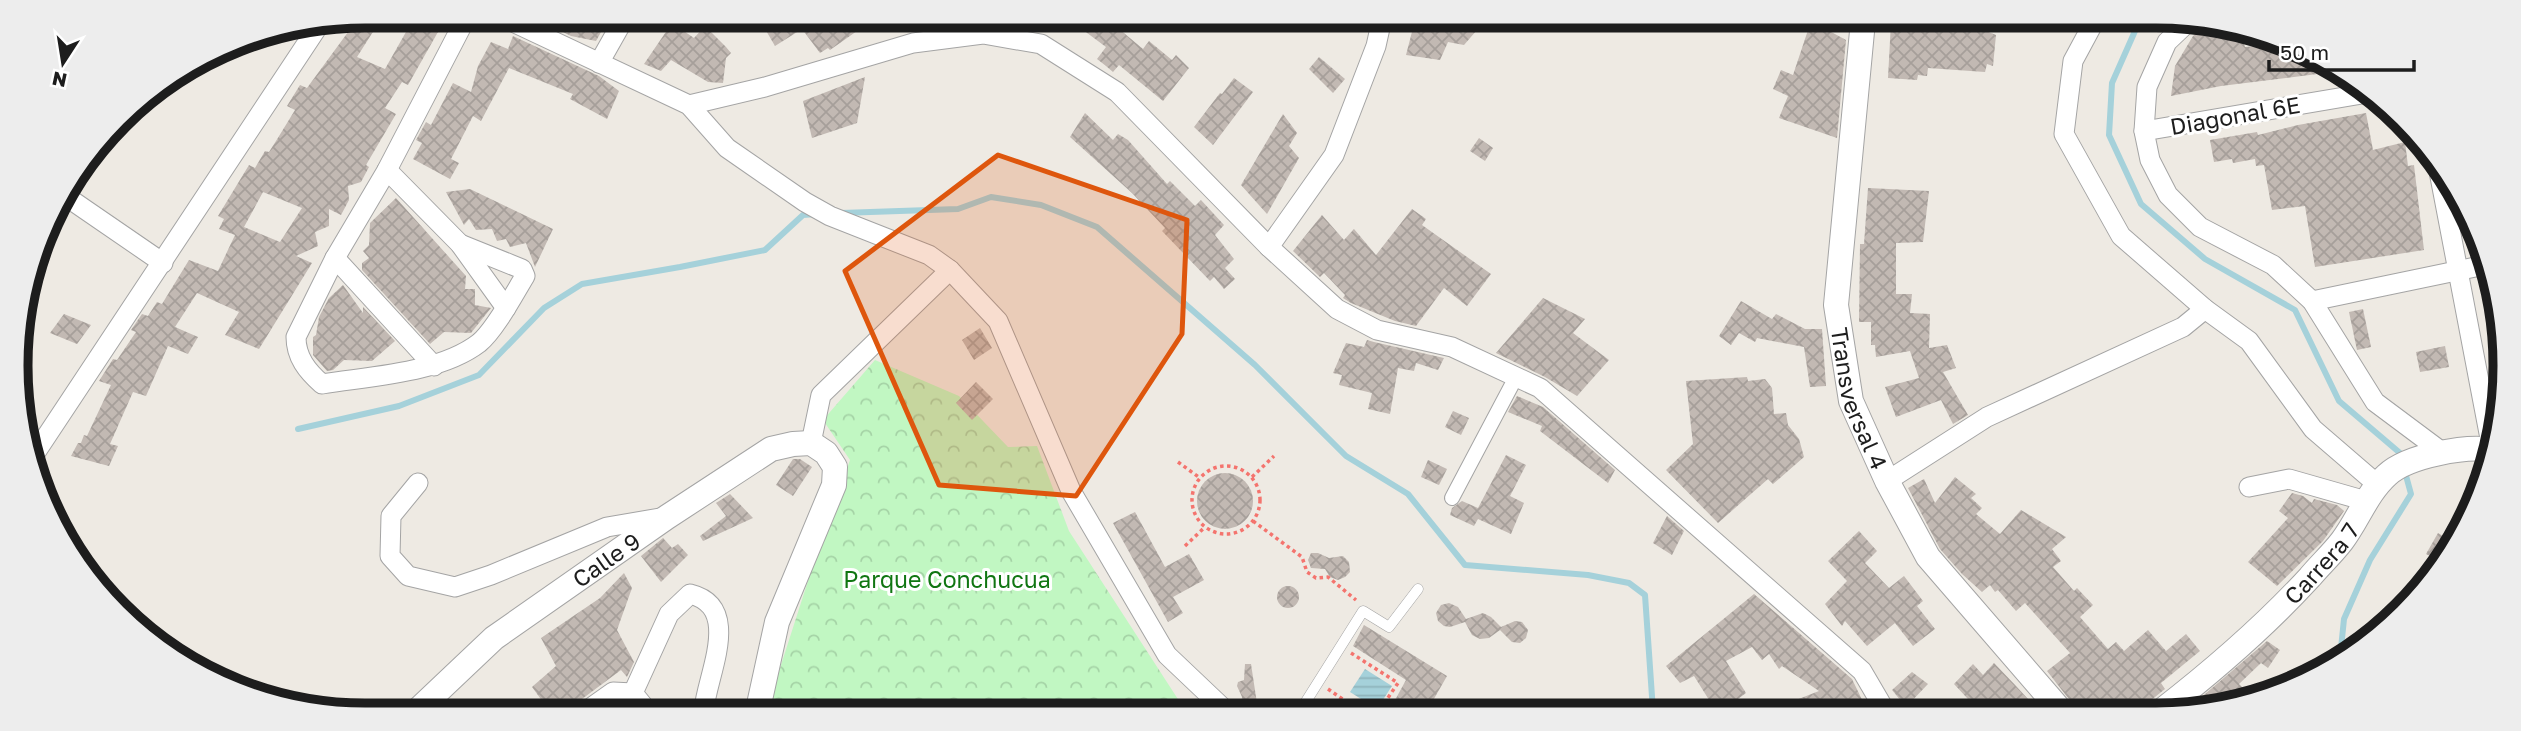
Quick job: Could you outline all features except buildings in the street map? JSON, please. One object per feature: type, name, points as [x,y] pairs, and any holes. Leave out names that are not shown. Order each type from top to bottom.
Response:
[{"type":"street","points":[[460,244],[522,269],[525,276],[506,308],[480,342],[434,366],[322,384],[312,375],[296,352],[296,337],[335,258],[387,170],[461,28]]},
{"type":"street","points":[[525,28],[689,105],[727,148],[805,202],[830,216],[929,256],[950,270],[998,321],[1071,491],[1167,655],[1218,703]]},
{"type":"street","points":[[599,63],[619,28]]},
{"type":"street","points":[[689,105],[765,87],[913,43],[978,28]]},
{"type":"street","points":[[993,28],[1041,44],[1117,92],[1269,247],[1337,309],[1377,330],[1452,347],[1540,388],[1862,671],[1881,703]]},
{"type":"street","points":[[1269,247],[1334,155],[1376,46],[1380,28]]},
{"type":"street","name":"Transversal 4","points":[[1862,28],[1836,305],[1852,401],[1887,481],[1928,557],[2054,703]]},
{"type":"street","points":[[2091,28],[2073,61],[2064,134],[2121,236],[2205,309],[2249,341],[2313,429],[2377,486]]},
{"type":"street","points":[[2180,29],[2167,42],[2147,87],[2144,131],[2150,160],[2168,195],[2200,227],[2273,265],[2312,301],[2375,402],[2442,452]]},
{"type":"street","points":[[39,448],[313,32]]},
{"type":"street","name":"Diagonal 6E","points":[[2144,131],[2357,95]]},
{"type":"street","points":[[387,170],[460,244],[506,308]]},
{"type":"street","points":[[2442,188],[2488,424]]},
{"type":"street","points":[[71,200],[163,263]]},
{"type":"street","points":[[335,258],[434,366]]},
{"type":"street","points":[[2312,301],[2478,267]]},
{"type":"street","points":[[759,703],[777,622],[834,485],[835,467],[825,453],[811,443],[821,395],[950,270]]},
{"type":"street","points":[[1887,481],[1987,416],[2183,327],[2205,309]]},
{"type":"street","points":[[1452,498],[1516,377]]},
{"type":"street","name":"Calle 9","points":[[425,703],[494,638],[667,517],[771,449],[811,443]]},
{"type":"street","name":"Carrera 7","points":[[2173,702],[2205,677],[2277,612],[2342,541],[2377,486],[2415,459],[2442,452],[2482,450]]},
{"type":"street","points":[[2249,487],[2289,479],[2377,486]]},
{"type":"street","points":[[418,483],[391,516],[390,555],[408,576],[455,587],[607,527],[667,517]]},
{"type":"street","points":[[634,693],[669,614],[690,594],[702,597],[712,607],[719,627],[716,658],[705,703]]},
{"type":"street","points":[[597,703],[613,692],[634,693]]},
{"type":"street","points":[[634,693],[642,703]]},
{"type":"lane","points":[[1304,703],[1363,611],[1389,627],[1418,589]]},
{"type":"path","points":[[1252,477],[1274,456]]},
{"type":"path","points":[[1178,462],[1199,478]]},
{"type":"path","points":[[1220,466],[1243,470],[1252,477],[1261,499],[1259,511],[1253,521],[1245,528],[1225,534],[1205,527],[1193,509],[1194,487],[1199,478],[1208,470],[1220,466]]},
{"type":"path","points":[[1253,521],[1302,557],[1307,572],[1316,578],[1328,578],[1356,599],[1363,611]]},
{"type":"path","points":[[1185,546],[1205,527]]},
{"type":"path","points":[[1341,646],[1398,683],[1384,703]]},
{"type":"path","points":[[1318,682],[1348,703]]},
{"type":"highlighted area","points":[[998,155],[1187,220],[1182,334],[1076,496],[939,485],[845,271]]},
{"type":"green space","name":"Parque Conchucua","points":[[875,360],[959,396],[1008,447],[1037,446],[1069,531],[1180,703],[771,703],[772,693],[807,584],[850,460],[823,420]]},
{"type":"water","points":[[1365,669],[1392,686],[1381,703],[1367,703],[1350,692]]},
{"type":"waterway","points":[[2136,28],[2112,83],[2109,135],[2141,204],[2205,259],[2295,310],[2339,401],[2400,453],[2401,458]]},
{"type":"waterway","points":[[841,213],[958,209],[991,197],[1041,205],[1097,227],[1255,365],[1346,456],[1408,494],[1465,565],[1588,575],[1629,583],[1645,595],[1652,703]]},
{"type":"waterway","points":[[298,429],[399,406],[479,375],[544,308],[582,284],[765,250],[803,215],[816,214]]},
{"type":"waterway","points":[[2341,647],[2344,619],[2370,560],[2411,494],[2405,472]]}]
